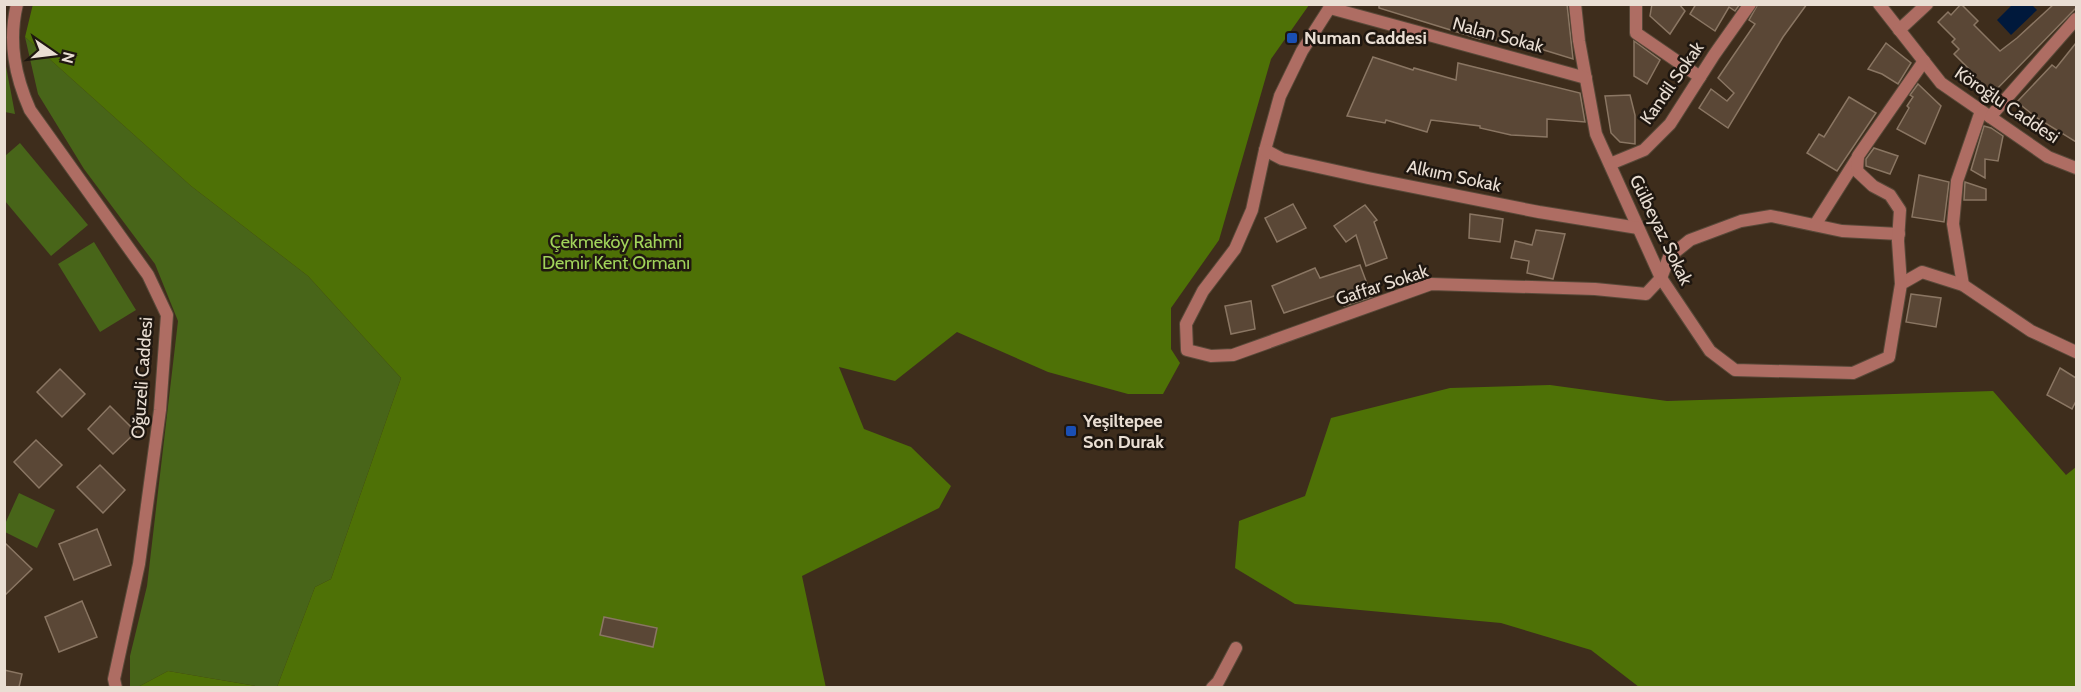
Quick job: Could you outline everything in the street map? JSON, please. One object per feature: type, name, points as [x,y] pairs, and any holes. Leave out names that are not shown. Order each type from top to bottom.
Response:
[{"type":"street","name":"Oğuzeli Caddesi","points":[[17,4],[13,38],[14,59],[19,85],[30,110],[148,275],[167,315],[160,410],[139,564],[114,679],[116,687]]},
{"type":"street","name":"Gülbeyaz Sokak","points":[[1575,4],[1579,41],[1596,134],[1661,278],[1710,351],[1735,370],[1853,373],[1889,357],[1901,284]]},
{"type":"street","points":[[1636,4],[1636,33],[1700,77]]},
{"type":"street","name":"Kandil Sokak","points":[[1610,164],[1644,150],[1670,124],[1750,4]]},
{"type":"street","name":"Köroğlu Caddesi","points":[[1879,4],[1941,83],[2048,157],[2076,168]]},
{"type":"street","points":[[1899,30],[1927,4]]},
{"type":"street","name":"Nalan Sokak","points":[[1331,6],[1586,78]]},
{"type":"street","points":[[1265,150],[1280,96],[1302,51],[1331,6]]},
{"type":"street","points":[[1963,285],[1953,224],[1957,181],[1985,114],[2076,19]]},
{"type":"street","points":[[1815,225],[1858,156],[1924,61]]},
{"type":"street","name":"Alkıım Sokak","points":[[1265,150],[1282,159],[1368,178],[1539,212],[1638,228]]},
{"type":"street","name":"Gaffar Sokak","points":[[1265,150],[1252,210],[1234,249],[1203,291],[1186,324],[1187,350],[1211,356],[1233,355],[1431,284],[1595,289],[1646,294],[1661,278]]},
{"type":"street","points":[[1858,156],[1857,171],[1874,186],[1890,195],[1900,210],[1901,284],[1922,272],[1963,285],[2031,331],[2076,352]]},
{"type":"street","points":[[1661,278],[1669,257],[1690,240],[1742,220],[1771,216],[1842,231],[1899,234]]},
{"type":"street","points":[[1212,687],[1218,682],[1236,648]]},
{"type":"green space","name":"Çekmeköy Rahmi Demir Kent Ormanı","points":[[33,4],[1309,5],[1271,59],[1219,240],[1171,308],[1171,349],[1180,363],[1163,394],[1128,394],[1048,372],[957,332],[895,381],[839,367],[864,429],[911,447],[951,486],[939,508],[802,576],[826,688],[277,687],[315,587],[331,579],[401,378],[308,276],[191,186],[25,37]]},
{"type":"green space","points":[[25,37],[191,186],[308,276],[401,378],[331,579],[315,587],[277,687],[262,687],[168,671],[138,687],[130,687],[130,656],[147,586],[178,321],[155,264],[84,169],[38,94]]},
{"type":"green space","points":[[5,61],[15,114],[5,112]]},
{"type":"green space","points":[[20,143],[88,225],[51,256],[5,201],[5,156]]},
{"type":"green space","points":[[94,242],[136,310],[100,332],[58,264]]},
{"type":"green space","points":[[1550,385],[1667,401],[1993,391],[2066,475],[2076,467],[2076,687],[1639,687],[1591,650],[1501,623],[1295,604],[1235,568],[1239,521],[1305,496],[1331,418],[1450,388]]},
{"type":"green space","points":[[19,493],[55,510],[37,548],[5,532],[5,524]]},
{"type":"green space","points":[[168,671],[262,687],[138,687]]},
{"type":"water","points":[[2012,5],[2032,5],[2037,10],[2011,35],[1997,20]]},
{"type":"building","points":[[1379,4],[1567,4],[1573,59],[1518,42],[1518,45],[1481,37],[1480,39],[1379,8]]},
{"type":"building","points":[[1652,4],[1679,4],[1685,11],[1670,34],[1650,16]]},
{"type":"building","points":[[1696,4],[1740,4],[1735,11],[1729,7],[1715,31],[1690,14]]},
{"type":"building","points":[[1758,4],[1807,4],[1783,37],[1728,128],[1699,108],[1711,89],[1727,101],[1734,93],[1718,78],[1755,24],[1749,20]]},
{"type":"building","points":[[1961,4],[1978,21],[1974,25],[2000,51],[2054,4],[2076,4],[2076,8],[1991,95],[1954,54],[1959,49],[1952,42],[1955,39],[1938,22],[1948,12],[1951,15]]},
{"type":"building","points":[[1634,41],[1660,60],[1647,84],[1634,76]]},
{"type":"building","points":[[1886,43],[1911,63],[1898,84],[1868,69]]},
{"type":"building","points":[[2076,43],[2076,142],[2037,118],[2017,102],[2052,65],[2056,68]]},
{"type":"building","points":[[1373,57],[1413,70],[1414,68],[1456,80],[1458,63],[1580,93],[1585,122],[1547,119],[1547,137],[1511,135],[1480,128],[1480,126],[1431,120],[1427,132],[1386,120],[1385,123],[1347,116]]},
{"type":"building","points":[[1918,84],[1941,106],[1925,144],[1897,129],[1909,108],[1907,106],[1913,97],[1910,95]]},
{"type":"building","points":[[1630,95],[1635,115],[1635,144],[1620,142],[1611,133],[1605,96]]},
{"type":"building","points":[[1849,97],[1876,113],[1837,171],[1807,153],[1819,134],[1824,137]]},
{"type":"building","points":[[1984,126],[2003,136],[1998,161],[1985,159],[1985,178],[1971,170]]},
{"type":"building","points":[[1874,148],[1898,156],[1890,174],[1866,166],[1866,159]]},
{"type":"building","points":[[1919,175],[1949,182],[1944,222],[1912,217]]},
{"type":"building","points":[[1965,182],[1986,189],[1986,200],[1964,200]]},
{"type":"building","points":[[1293,204],[1306,228],[1277,242],[1265,218]]},
{"type":"building","points":[[1365,205],[1377,220],[1374,222],[1387,258],[1366,266],[1356,235],[1346,242],[1334,226]]},
{"type":"building","points":[[1470,214],[1503,219],[1500,242],[1469,238]]},
{"type":"building","points":[[1536,230],[1565,234],[1553,279],[1527,273],[1529,261],[1511,258],[1515,241],[1532,245]]},
{"type":"building","points":[[1360,265],[1372,297],[1344,306],[1340,294],[1284,313],[1272,286],[1315,268],[1320,278]]},
{"type":"building","points":[[1911,294],[1941,298],[1936,327],[1906,322]]},
{"type":"building","points":[[1251,301],[1255,329],[1231,334],[1225,306]]},
{"type":"building","points":[[2060,368],[2076,378],[2076,401],[2072,409],[2047,395]]},
{"type":"building","points":[[60,369],[85,394],[62,417],[37,392]]},
{"type":"building","points":[[110,406],[136,432],[113,454],[88,429]]},
{"type":"building","points":[[36,440],[62,465],[39,488],[14,462]]},
{"type":"building","points":[[100,465],[125,490],[103,513],[77,487]]},
{"type":"building","points":[[97,529],[111,565],[74,580],[59,544]]},
{"type":"building","points":[[4,542],[32,569],[4,596]]},
{"type":"building","points":[[82,601],[97,637],[59,652],[45,617]]},
{"type":"building","points":[[604,617],[657,628],[653,647],[600,635]]},
{"type":"building","points":[[4,670],[22,674],[19,687],[4,687]]},
{"type":"place","name":"Numan Caddesi","points":[[1292,38]]},
{"type":"place","name":"Yeşiltepee Son Durak","points":[[1071,431]]}]
